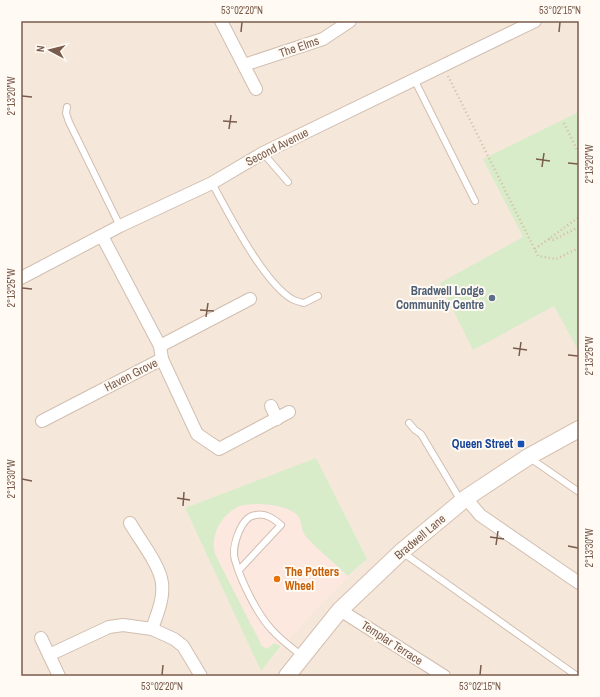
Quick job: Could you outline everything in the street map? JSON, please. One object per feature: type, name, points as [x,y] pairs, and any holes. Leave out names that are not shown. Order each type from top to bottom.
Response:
[{"type":"street","points":[[221,21],[256,89]]},
{"type":"street","name":"The Elms","points":[[244,66],[323,39],[350,21]]},
{"type":"street","name":"Second Avenue","points":[[21,278],[120,226],[212,183],[263,153],[535,21]]},
{"type":"street","name":"Haven Grove","points":[[42,421],[162,359],[160,346],[102,236]]},
{"type":"street","points":[[160,346],[250,299]]},
{"type":"street","points":[[162,359],[197,434],[219,449],[289,412]]},
{"type":"street","points":[[271,406],[277,419]]},
{"type":"street","name":"Bradwell Lane","points":[[287,676],[340,610],[401,552],[464,500],[528,457],[579,429]]},
{"type":"street","points":[[464,500],[480,515],[579,583]]},
{"type":"street","points":[[130,523],[157,570],[162,582],[162,596],[152,629]]},
{"type":"street","name":"Templar Terrace","points":[[340,610],[444,676]]},
{"type":"street","points":[[49,655],[109,627],[123,625],[152,629],[174,639],[183,646],[201,676]]},
{"type":"street","points":[[40,638],[59,676]]},
{"type":"lane","points":[[414,80],[475,201]]},
{"type":"lane","points":[[67,107],[66,113],[69,122],[120,226]]},
{"type":"lane","points":[[263,153],[288,182]]},
{"type":"lane","points":[[212,183],[239,232],[278,288],[292,299],[304,303],[318,296]]},
{"type":"lane","points":[[409,423],[421,434],[464,500]]},
{"type":"lane","points":[[528,457],[579,492]]},
{"type":"lane","points":[[239,570],[281,525],[265,515],[255,514],[246,521],[238,533],[234,547],[234,560],[256,608],[272,630],[302,656]]},
{"type":"lane","points":[[401,552],[577,676]]},
{"type":"path","points":[[443,66],[538,256],[558,260],[579,248]]},
{"type":"path","points":[[564,123],[579,154]]},
{"type":"path","points":[[534,249],[579,217]]},
{"type":"path","points":[[549,239],[553,240],[579,227]]},
{"type":"shaded area","points":[[21,21],[579,21],[579,676],[21,676]]},
{"type":"shaded area","points":[[316,458],[367,559],[314,611],[261,671],[185,509]]},
{"type":"green space","points":[[579,112],[579,352],[554,306],[473,350],[440,283],[523,237],[483,159]]},
{"type":"green space","points":[[316,458],[367,559],[348,576],[307,538],[303,532],[298,516],[293,512],[278,506],[251,504],[237,507],[223,519],[218,527],[215,537],[214,547],[216,556],[262,646],[267,649],[274,643],[281,646],[261,671],[185,508]]},
{"type":"place","name":"Bradwell Lodge Community Centre","points":[[492,298]]},
{"type":"place","name":"Queen Street","points":[[521,444]]},
{"type":"place","name":"The Potters Wheel","points":[[277,579]]}]
